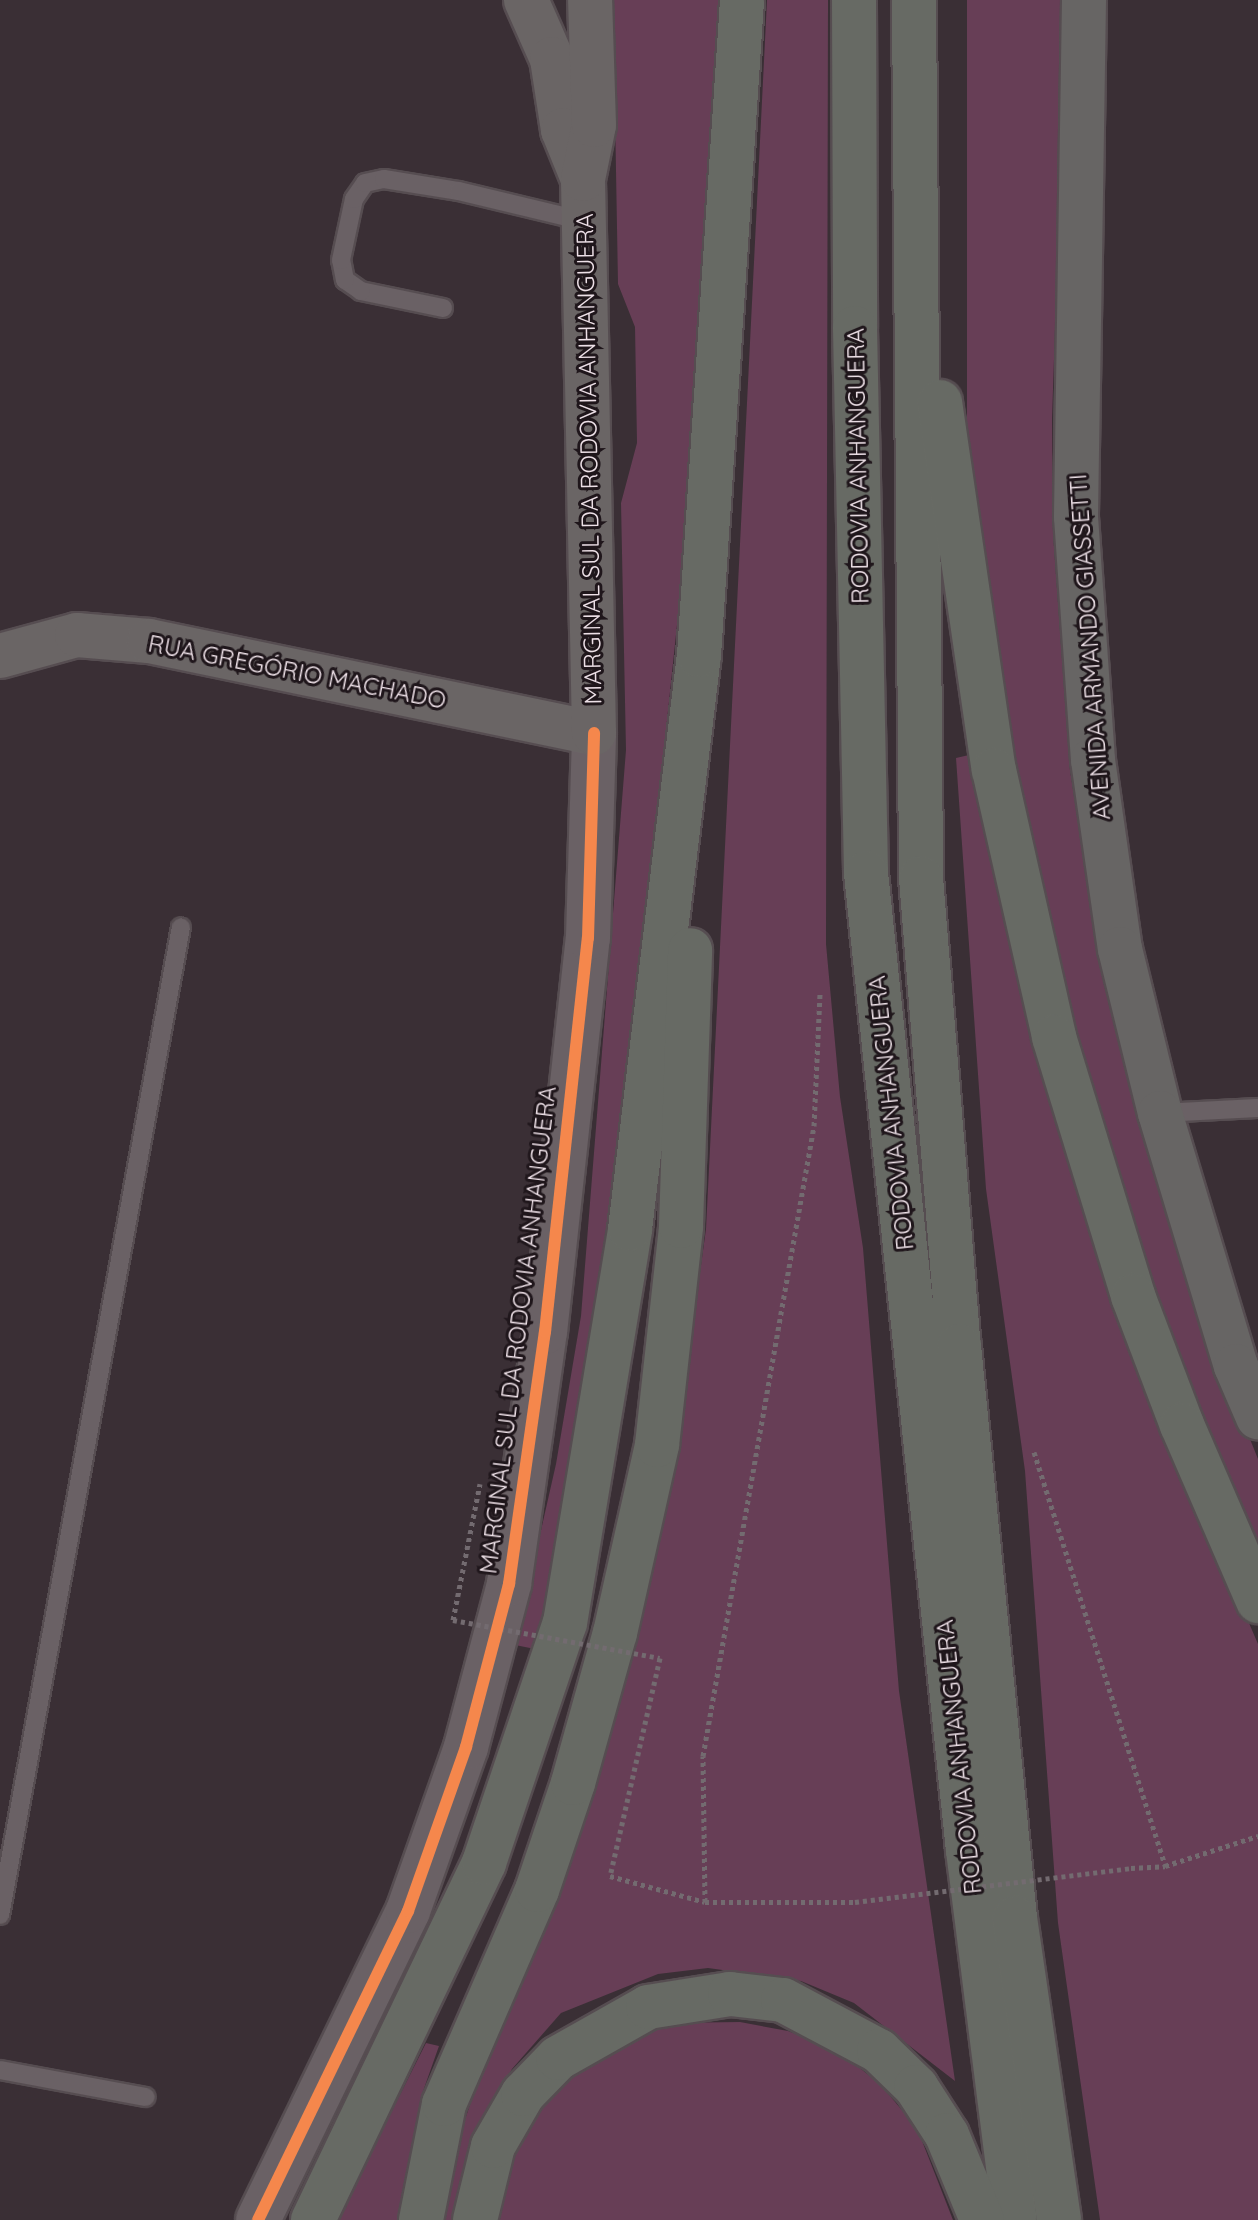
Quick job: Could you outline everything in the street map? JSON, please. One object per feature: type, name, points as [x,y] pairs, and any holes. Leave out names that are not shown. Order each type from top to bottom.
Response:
[{"type":"highway","points":[[421,2220],[444,2104],[537,1890],[573,1783],[615,1633],[657,1445],[681,1226],[699,655],[742,0]]},
{"type":"highway","name":"RODOVIA ANHANGUERA","points":[[854,0],[855,344],[866,873],[968,1850],[1015,2220]]},
{"type":"highway","name":"RODOVIA ANHANGUERA","points":[[914,0],[912,105],[921,878],[959,1346],[1015,1918],[1059,2220]]},
{"type":"highway","points":[[912,105],[954,518],[994,770],[1023,910],[1067,1083],[1133,1296],[1182,1425],[1258,1601]]},
{"type":"highway","points":[[313,2220],[484,1863],[565,1623],[630,1229],[699,655]]},
{"type":"highway","points":[[475,2220],[493,2146],[523,2094],[558,2058],[648,2007],[730,1994],[783,2000],[879,2051],[916,2087],[947,2135],[982,2220]]},
{"type":"main road","name":"MARGINAL SUL DA RODOVIA ANHANGUERA","points":[[526,0],[552,59],[563,130],[584,200]]},
{"type":"main road","name":"MARGINAL SUL DA RODOVIA ANHANGUERA","points":[[590,0],[594,125],[584,200],[594,733]]},
{"type":"main road","name":"AVENIDA ARMANDO GIASSETTI","points":[[1084,0],[1076,517],[1093,760],[1117,934],[1160,1113],[1236,1366],[1258,1417]]},
{"type":"main road","name":"RUA GREGÓRIO MACHADO","points":[[0,656],[77,635],[149,641],[594,733]]},
{"type":"street","name":"MARGINAL SUL DA RODOVIA ANHANGUERA","points":[[258,2220],[408,1911],[466,1747],[509,1584],[545,1332],[588,938],[594,733]]},
{"type":"lane","points":[[443,308],[361,291],[345,280],[341,260],[354,199],[365,183],[384,179],[459,191],[584,200]]},
{"type":"lane","points":[[0,1915],[181,927]]},
{"type":"lane","points":[[1160,1113],[1258,1108]]},
{"type":"lane","points":[[0,2070],[146,2097]]},
{"type":"path","points":[[705,1902],[703,1756],[814,1126],[820,992]]},
{"type":"path","points":[[1034,1452],[1165,1866]]},
{"type":"path","points":[[453,1620],[660,1658],[610,1876],[705,1902],[855,1902],[1165,1866],[1258,1836]]},
{"type":"shaded area","points":[[613,0],[719,0],[697,434],[633,1045],[599,1322],[554,1581],[535,1649],[515,1645],[556,1464],[581,1316],[626,750],[621,503],[637,443],[635,327],[618,284]]},
{"type":"shaded area","points":[[767,0],[828,0],[826,944],[840,1097],[863,1248],[899,1691],[955,2081],[854,2003],[801,1981],[708,1968],[658,1974],[561,2013],[512,2069],[483,2119],[458,2190],[457,2220],[442,2220],[459,2137],[487,2055],[587,1811],[640,1617],[674,1461],[706,1229]]},
{"type":"shaded area","points":[[967,0],[1066,0],[1052,419],[1053,533],[1070,770],[1087,880],[1162,1195],[1207,1332],[1258,1459],[1258,1566],[1117,1193],[1021,830],[967,469]]},
{"type":"shaded area","points":[[969,755],[998,868],[1203,1516],[1258,1644],[1258,2220],[1100,2220],[1058,1923],[1025,1471],[986,1189],[956,758]]},
{"type":"shaded area","points":[[740,2022],[788,2031],[837,2050],[880,2084],[917,2128],[953,2220],[494,2220],[511,2145],[537,2106],[572,2069],[664,2023]]},
{"type":"shaded area","points":[[426,2043],[439,2046],[421,2097],[397,2220],[337,2220]]},
{"type":"cycle path","points":[[258,2220],[408,1911],[466,1747],[509,1584],[545,1332],[588,938],[594,733]]}]
